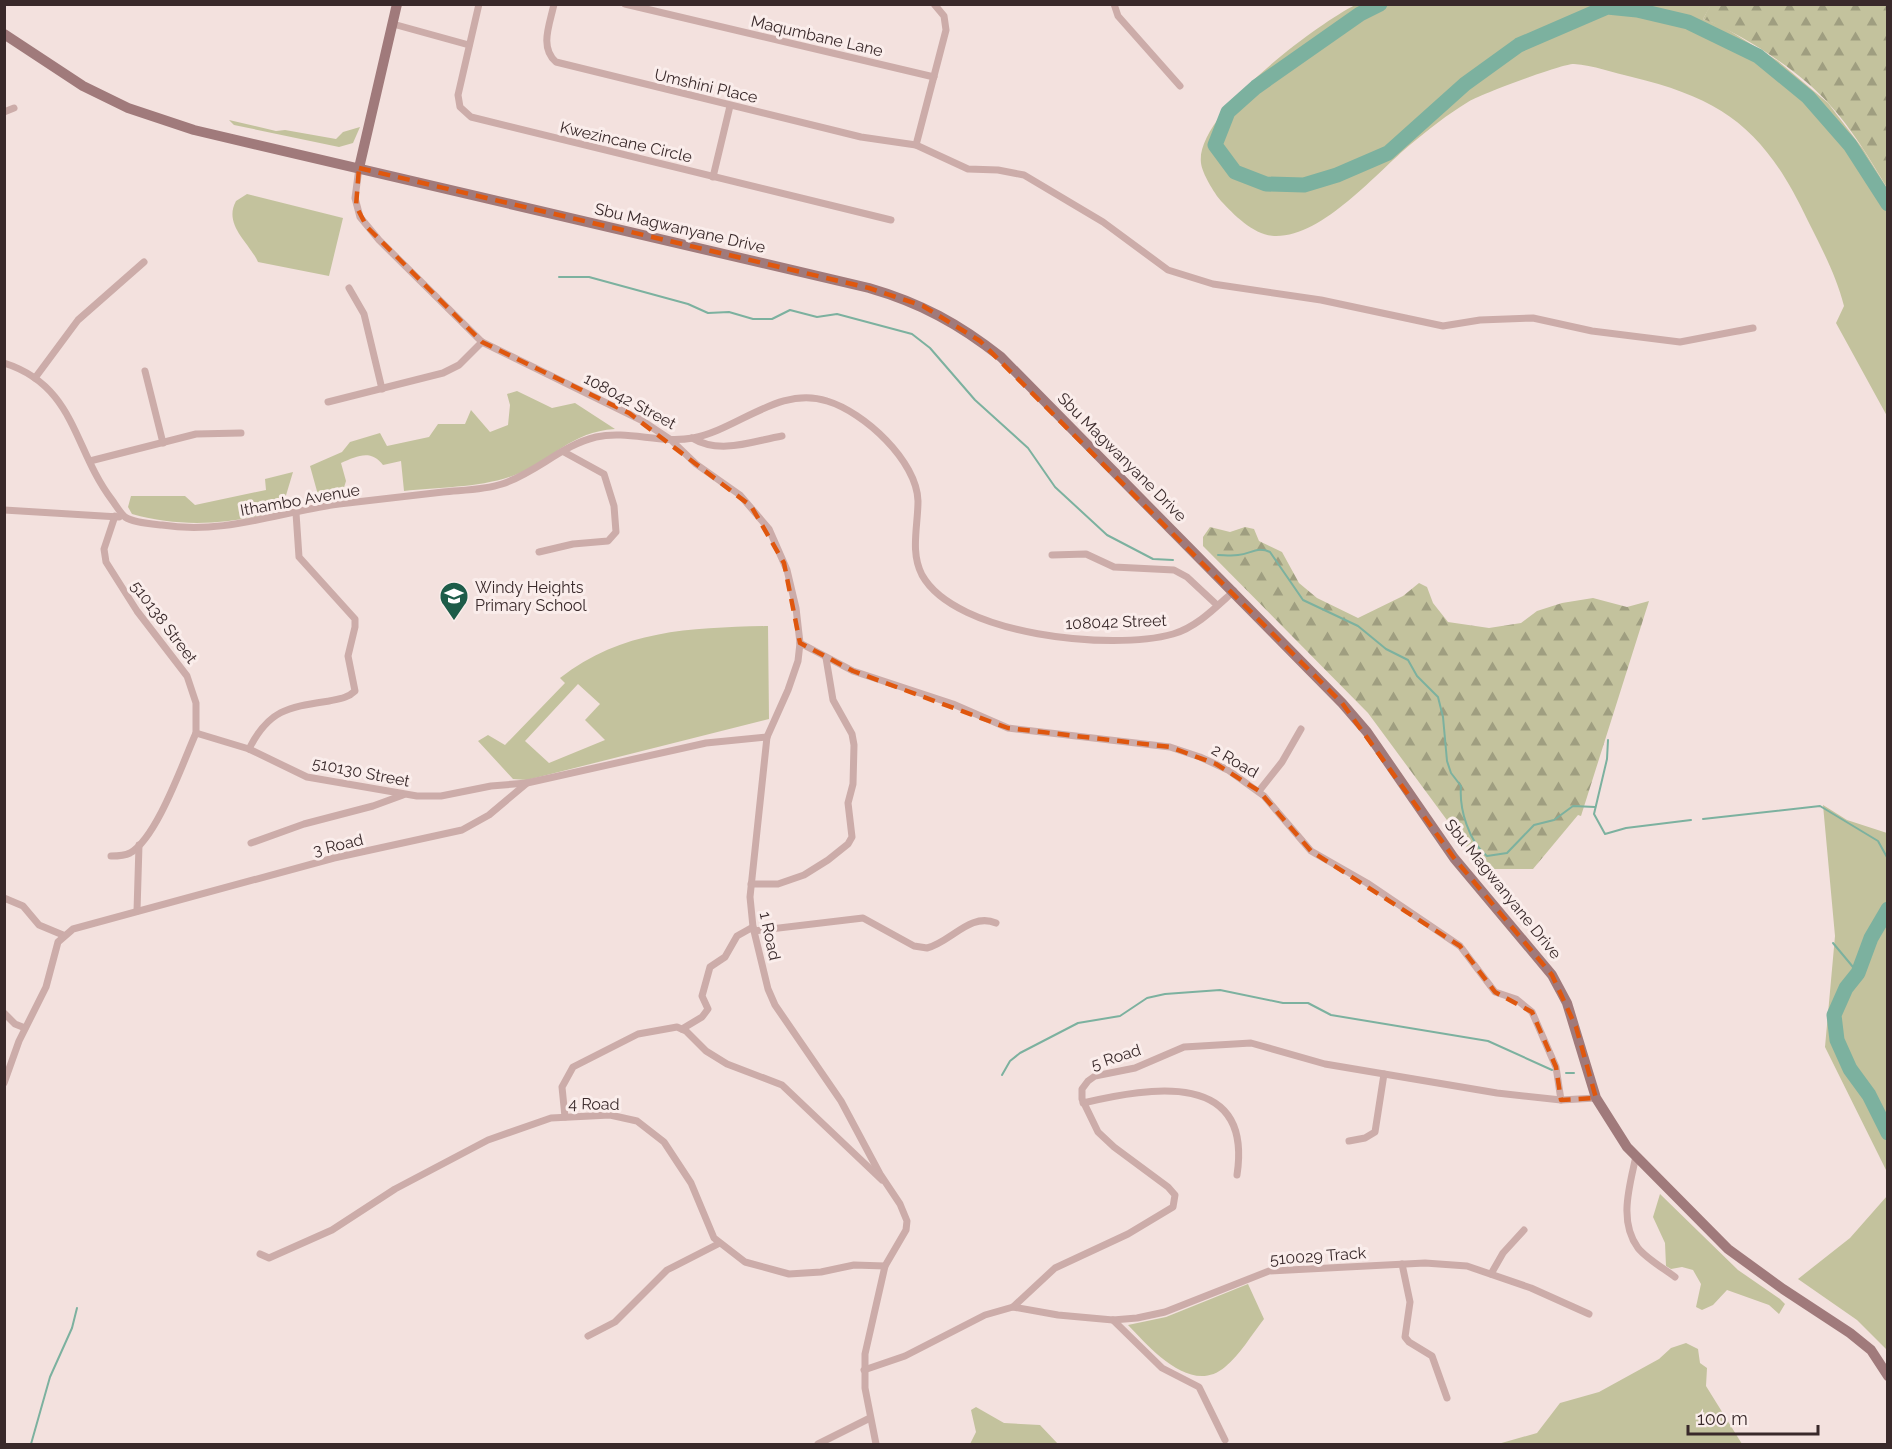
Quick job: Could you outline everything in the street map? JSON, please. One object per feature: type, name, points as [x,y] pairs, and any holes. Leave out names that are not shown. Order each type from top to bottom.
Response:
[{"type":"main road","points":[[359,168],[398,4]]},
{"type":"main road","name":"Sbu Magwanyane Drive","points":[[4,34],[83,86],[128,108],[194,130],[869,288],[923,306],[957,326],[1001,357],[1234,591],[1367,732],[1455,858],[1552,975],[1568,1003],[1596,1098],[1614,1130],[1636,1156],[1728,1249],[1761,1274],[1850,1333],[1871,1350],[1887,1376]]},
{"type":"street","name":"Kwezincane Circle","points":[[479,4],[458,94],[460,106],[471,117],[891,220]]},
{"type":"street","name":"Umshini Place","points":[[554,4],[546,46],[549,56],[556,62],[878,141],[914,145]]},
{"type":"street","name":"Maqumbane Lane","points":[[625,4],[934,77]]},
{"type":"street","points":[[934,4],[946,23],[934,77],[914,145],[960,167],[1024,175],[1102,222],[1168,270],[1213,284],[1321,300],[1443,326],[1480,320],[1533,318],[1592,331],[1680,342],[1753,328]]},
{"type":"street","points":[[1114,4],[1118,15],[1180,86]]},
{"type":"street","points":[[393,24],[469,45]]},
{"type":"street","points":[[713,177],[730,106]]},
{"type":"street","points":[[4,112],[14,108]]},
{"type":"street","name":"108042 Street","points":[[359,168],[356,206],[367,226],[482,342],[629,413],[671,440],[712,433],[785,401],[821,399],[845,408],[886,441],[910,470],[917,490],[917,563],[930,586],[942,598],[958,608],[1018,630],[1076,639],[1160,637],[1183,631],[1234,591]]},
{"type":"street","points":[[35,378],[78,321],[144,262]]},
{"type":"street","points":[[349,288],[363,314],[381,389]]},
{"type":"street","points":[[328,402],[452,370],[482,342]]},
{"type":"street","points":[[4,363],[35,378],[69,413],[105,490],[125,517]]},
{"type":"street","points":[[145,371],[163,443]]},
{"type":"street","points":[[90,461],[206,433],[241,433]]},
{"type":"street","name":"Ithambo Avenue","points":[[4,510],[115,516],[166,526],[212,529],[338,504],[489,487],[531,472],[580,442],[610,435],[671,440]]},
{"type":"street","points":[[692,438],[706,445],[719,447],[782,436]]},
{"type":"street","name":"1 Road","points":[[671,440],[696,464],[740,495],[769,529],[790,582],[800,643],[798,661],[767,737],[759,832],[751,884],[750,914],[774,1005],[841,1101],[886,1184],[900,1204],[907,1221],[906,1230],[885,1266],[864,1370],[876,1444]]},
{"type":"street","points":[[539,552],[573,544],[608,541],[616,532],[614,506],[604,474],[564,452]]},
{"type":"street","points":[[249,749],[262,729],[291,706],[341,699],[355,691],[348,656],[355,619],[298,557],[296,513]]},
{"type":"street","name":"510138 Street","points":[[115,516],[104,549],[106,562],[137,611],[187,676],[196,704],[196,733],[162,810],[139,845]]},
{"type":"street","points":[[1053,555],[1086,554],[1114,567],[1173,570],[1187,577],[1217,605]]},
{"type":"street","name":"2 Road","points":[[800,643],[866,676],[953,704],[1008,728],[1143,743],[1183,751],[1228,770],[1259,792],[1311,850],[1367,883],[1460,945],[1495,992],[1516,999],[1532,1012],[1556,1067],[1561,1100]]},
{"type":"street","points":[[751,884],[778,884],[804,875],[828,860],[848,844],[852,837],[848,803],[853,784],[854,745],[852,734],[833,699],[826,658]]},
{"type":"street","points":[[1259,792],[1282,762],[1301,729]]},
{"type":"street","name":"510130 Street","points":[[196,733],[249,749],[306,777],[404,794],[441,796],[491,786],[527,783]]},
{"type":"street","name":"3 Road","points":[[63,935],[73,929],[334,858],[462,830],[489,815],[527,783],[706,743],[767,737]]},
{"type":"street","points":[[251,843],[304,824],[364,809],[404,794]]},
{"type":"street","points":[[111,856],[128,854],[139,845]]},
{"type":"street","points":[[137,911],[139,845]]},
{"type":"street","points":[[4,898],[23,906],[39,925],[63,935],[56,947],[46,987],[25,1028],[4,1083]]},
{"type":"street","points":[[681,1029],[702,1017],[708,1009],[702,996],[710,967],[726,955],[737,936],[754,929],[863,918],[915,946],[927,948],[978,920],[989,920],[996,923]]},
{"type":"street","points":[[4,1013],[15,1024],[25,1028]]},
{"type":"street","points":[[565,1117],[562,1087],[573,1067],[638,1034],[671,1027],[681,1029],[706,1051],[727,1064],[783,1085],[886,1184]]},
{"type":"street","name":"5 Road","points":[[1083,1103],[1082,1089],[1088,1080],[1095,1076],[1135,1068],[1184,1047],[1251,1043],[1325,1064],[1497,1093],[1561,1100],[1596,1098]]},
{"type":"street","points":[[1349,1141],[1365,1138],[1374,1133],[1384,1074]]},
{"type":"street","points":[[864,1370],[905,1356],[985,1315],[1013,1307],[1055,1268],[1137,1230],[1162,1216],[1175,1203],[1175,1195],[1168,1186],[1114,1147],[1098,1132],[1083,1103],[1114,1096],[1160,1091],[1199,1094],[1218,1105],[1234,1123],[1240,1152],[1237,1175]]},
{"type":"street","name":"4 Road","points":[[260,1254],[269,1258],[332,1230],[395,1190],[488,1140],[551,1118],[565,1117],[623,1117],[637,1121],[656,1133],[683,1168],[718,1244]]},
{"type":"street","points":[[1636,1156],[1627,1197],[1627,1218],[1633,1239],[1645,1254],[1675,1277]]},
{"type":"street","points":[[1491,1274],[1503,1253],[1524,1230]]},
{"type":"street","points":[[588,1336],[615,1322],[667,1270],[718,1244],[745,1262],[779,1273],[806,1274],[869,1264],[885,1266]]},
{"type":"street","name":"510029 Track","points":[[1013,1307],[1038,1313],[1113,1320],[1165,1312],[1269,1271],[1454,1263],[1531,1288],[1589,1314]]},
{"type":"street","points":[[1402,1264],[1410,1302],[1405,1337],[1432,1356],[1447,1398]]},
{"type":"street","points":[[1113,1320],[1162,1368],[1199,1387],[1225,1440]]},
{"type":"street","points":[[818,1444],[870,1418]]},
{"type":"highlighted area","points":[[359,168],[869,288],[923,306],[980,341],[1342,703],[1454,858],[1552,975],[1576,1027],[1596,1098],[1561,1100],[1556,1067],[1532,1012],[1495,992],[1460,946],[1311,851],[1259,791],[1216,764],[1170,747],[1008,728],[853,671],[800,643],[784,563],[751,506],[629,413],[482,342],[367,227],[356,206]]},
{"type":"green space","points":[[1711,4],[1887,5],[1887,188],[1853,134],[1803,79],[1753,44],[1703,19]]},
{"type":"green space","points":[[1355,5],[1711,5],[1703,19],[1722,26],[1778,61],[1828,103],[1863,149],[1887,188],[1887,416],[1836,323],[1844,306],[1837,284],[1808,221],[1776,165],[1759,143],[1719,109],[1665,86],[1603,69],[1574,64],[1521,80],[1475,98],[1438,122],[1347,202],[1311,227],[1292,234],[1274,236],[1259,232],[1245,223],[1221,201],[1206,177],[1201,163],[1204,143],[1217,120],[1261,73],[1314,31]]},
{"type":"green space","points":[[229,120],[276,131],[285,130],[336,139],[343,132],[360,127],[353,143],[339,147],[234,125]]},
{"type":"green space","points":[[247,194],[343,218],[329,276],[258,262],[235,226],[233,218],[236,201]]},
{"type":"green space","points":[[517,391],[552,408],[575,403],[615,429],[586,435],[515,475],[460,486],[404,491],[401,461],[383,465],[369,455],[358,456],[341,463],[346,481],[341,497],[320,502],[310,466],[342,452],[350,442],[380,433],[387,446],[429,437],[438,424],[465,424],[471,410],[490,432],[508,425],[510,405],[507,394]]},
{"type":"green space","points":[[293,472],[284,502],[277,512],[259,516],[223,522],[187,523],[132,514],[128,507],[131,496],[185,496],[195,505],[266,490],[265,479]]},
{"type":"green space","points":[[1210,527],[1230,532],[1245,527],[1254,529],[1259,541],[1282,552],[1299,583],[1317,598],[1358,618],[1403,596],[1419,583],[1427,587],[1433,603],[1448,622],[1489,628],[1521,623],[1537,611],[1562,603],[1593,598],[1627,607],[1649,601],[1581,816],[1578,815],[1533,869],[1483,869],[1368,713],[1203,546],[1203,537]]},
{"type":"green space","points":[[768,626],[769,719],[527,780],[513,779],[478,741],[488,735],[505,745],[565,683],[560,678],[608,649],[659,634],[685,630]],"holes":[[[578,684],[600,704],[585,720],[605,740],[549,763],[525,741]]]},
{"type":"green space","points":[[1823,805],[1847,820],[1887,833],[1887,1172],[1825,1047],[1835,936]]},
{"type":"green space","points":[[1660,1194],[1738,1270],[1785,1304],[1779,1314],[1769,1305],[1727,1290],[1713,1305],[1702,1310],[1696,1307],[1701,1284],[1693,1270],[1682,1267],[1671,1269],[1666,1266],[1665,1243],[1653,1217]]},
{"type":"green space","points":[[1887,1196],[1888,1349],[1886,1349],[1857,1320],[1798,1279],[1850,1238]]},
{"type":"green space","points":[[1248,1284],[1264,1319],[1236,1357],[1225,1367],[1212,1374],[1199,1376],[1185,1373],[1172,1366],[1128,1325],[1166,1317]]},
{"type":"green space","points":[[1686,1343],[1698,1349],[1700,1363],[1707,1368],[1706,1386],[1742,1444],[1498,1444],[1537,1433],[1560,1403],[1599,1392],[1659,1359],[1671,1348]]},
{"type":"green space","points":[[976,1407],[1004,1423],[1040,1425],[1058,1444],[970,1444],[976,1432],[971,1410]]},
{"type":"waterway","points":[[1380,4],[1360,14],[1256,87],[1228,112],[1215,145],[1235,172],[1266,184],[1304,185],[1337,175],[1388,153],[1465,84],[1519,45],[1607,7],[1637,10],[1688,22],[1758,56],[1808,97],[1850,145],[1888,204]]},
{"type":"waterway","points":[[559,277],[589,277],[688,304],[708,313],[729,312],[753,319],[772,319],[790,310],[817,317],[837,314],[912,334],[930,348],[975,400],[1028,448],[1055,487],[1107,535],[1153,559],[1173,560]]},
{"type":"waterway","points":[[1218,555],[1238,555],[1258,550],[1270,552],[1303,600],[1358,626],[1386,649],[1408,660],[1417,676],[1438,697],[1443,717],[1447,761],[1451,773],[1461,786],[1466,824],[1475,842],[1487,856],[1507,853],[1534,825],[1554,820],[1573,806],[1595,807]]},
{"type":"waterway","points":[[1608,740],[1607,759],[1594,814],[1605,834],[1626,828],[1691,820]]},
{"type":"waterway","points":[[1703,819],[1820,806],[1878,841],[1888,859]]},
{"type":"waterway","points":[[1888,909],[1871,938],[1858,973],[1846,988],[1834,1015],[1837,1040],[1850,1069],[1869,1095],[1888,1133]]},
{"type":"waterway","points":[[1833,943],[1858,973]]},
{"type":"waterway","points":[[1002,1075],[1010,1061],[1020,1053],[1078,1023],[1120,1016],[1147,998],[1165,994],[1220,990],[1283,1003],[1308,1003],[1331,1015],[1488,1041],[1552,1070]]},
{"type":"waterway","points":[[1566,1073],[1574,1073]]},
{"type":"waterway","points":[[31,1444],[50,1377],[72,1328],[77,1308]]},
{"type":"place","name":"Windy Heights Primary School","points":[[454,622]]}]
